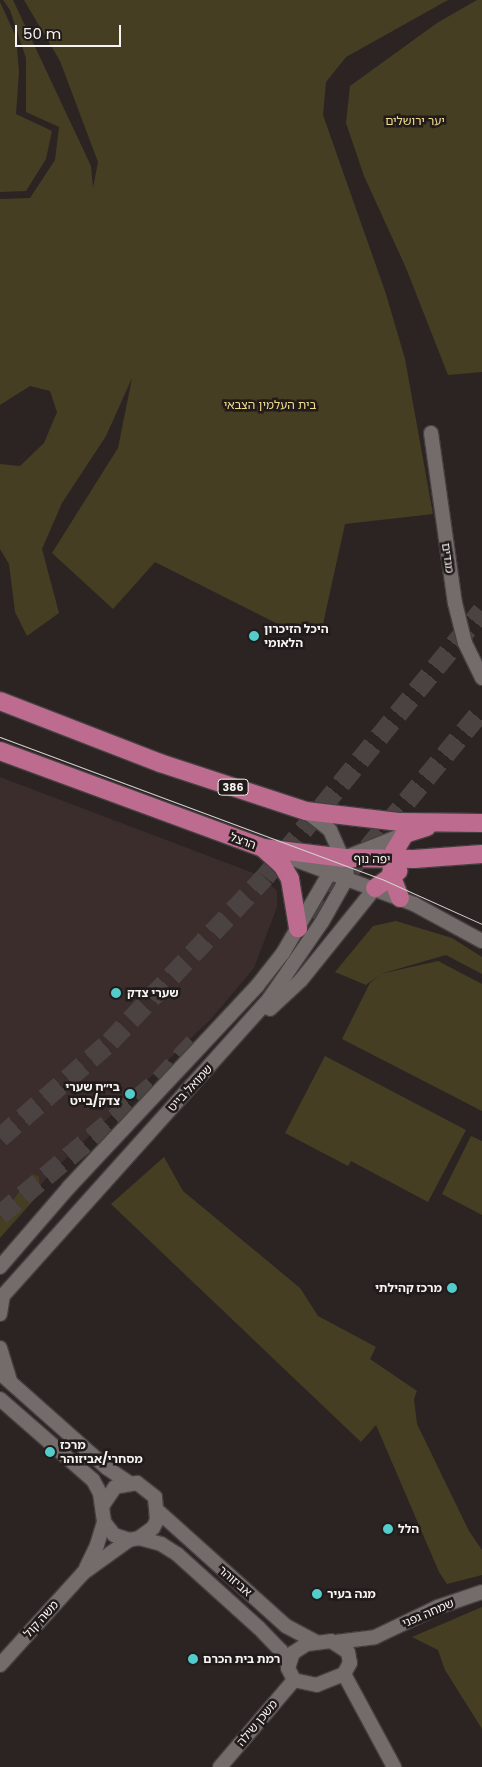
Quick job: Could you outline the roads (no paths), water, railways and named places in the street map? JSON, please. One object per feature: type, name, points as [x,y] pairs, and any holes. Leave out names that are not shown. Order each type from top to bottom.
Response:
[{"type":"main road","name":"386","points":[[0,702],[160,764],[306,811],[358,818],[482,823]]},
{"type":"main road","name":"הרצל","points":[[0,751],[263,848]]},
{"type":"main road","points":[[375,888],[391,867],[405,834],[444,822]]},
{"type":"main road","name":"יפה נוף","points":[[263,848],[344,858],[391,867],[426,858],[482,854]]},
{"type":"main road","points":[[263,848],[286,872],[296,905],[298,928]]},
{"type":"main road","points":[[391,867],[400,898]]},
{"type":"street","name":"מגדים","points":[[431,433],[455,603],[465,643],[482,678]]},
{"type":"street","points":[[306,811],[330,830],[344,858],[347,878]]},
{"type":"street","name":"שמואל בייט","points":[[0,1267],[69,1187],[257,986],[298,928],[329,872],[344,858],[405,834]]},
{"type":"street","name":"הרצל","points":[[263,848],[400,898],[482,941]]},
{"type":"street","name":"שמואל בייט","points":[[2,1297],[222,1054],[269,999],[299,960],[347,878]]},
{"type":"street","points":[[222,1054],[301,980],[375,888]]},
{"type":"street","points":[[0,1314],[2,1297]]},
{"type":"street","points":[[0,1348],[11,1383]]},
{"type":"street","name":"אביזוהר","points":[[0,1372],[107,1468],[129,1483],[150,1491],[159,1512],[286,1626],[316,1642]]},
{"type":"street","points":[[0,1399],[92,1480],[102,1505],[104,1522]]},
{"type":"street","points":[[102,1505],[115,1487],[129,1483]]},
{"type":"street","points":[[134,1539],[153,1528],[159,1512]]},
{"type":"street","name":"אביזוהר","points":[[104,1522],[114,1534],[161,1544],[176,1554],[259,1628],[281,1651],[288,1665]]},
{"type":"street","name":"משה קול","points":[[83,1573],[97,1545],[104,1522]]},
{"type":"street","name":"משה קול","points":[[0,1665],[83,1573],[134,1539]]},
{"type":"street","name":"שמחה גפני","points":[[350,1658],[375,1637],[438,1607],[482,1592]]},
{"type":"street","name":"שמחה גפני","points":[[336,1642],[375,1637]]},
{"type":"street","points":[[316,1642],[336,1642],[345,1647],[350,1658],[344,1674],[317,1685],[294,1680],[288,1665],[293,1653],[301,1647],[316,1642]]},
{"type":"street","points":[[344,1674],[394,1767]]},
{"type":"street","name":"משכן שילה","points":[[220,1767],[294,1680]]},
{"type":"tunnel","points":[[0,1138],[110,1042],[265,877],[482,611]]},
{"type":"tunnel","points":[[292,940],[482,710]]},
{"type":"tunnel","points":[[0,1215],[160,1080],[198,1039]]},
{"type":"tram line","points":[[0,737],[384,880],[482,924]]},
{"type":"place","name":"היכל הזיכרון הלאומי","points":[[254,636]]},
{"type":"place","name":"שערי צדק","points":[[116,993]]},
{"type":"place","name":"בי״ח שערי צדק/בייט","points":[[130,1094]]},
{"type":"place","name":"מרכז קהילתי","points":[[452,1288]]},
{"type":"place","name":"מרכז מסחרי/אביזוהר","points":[[50,1452]]},
{"type":"place","name":"הלל","points":[[388,1529]]},
{"type":"place","name":"מגה בעיר","points":[[317,1594]]},
{"type":"place","name":"רמת בית הכרם","points":[[193,1659]]},
{"type":"park label","name":"יער ירושלים","points":[[415,121]]},
{"type":"park label","name":"בית העלמין הצבאי","points":[[270,405]]}]
